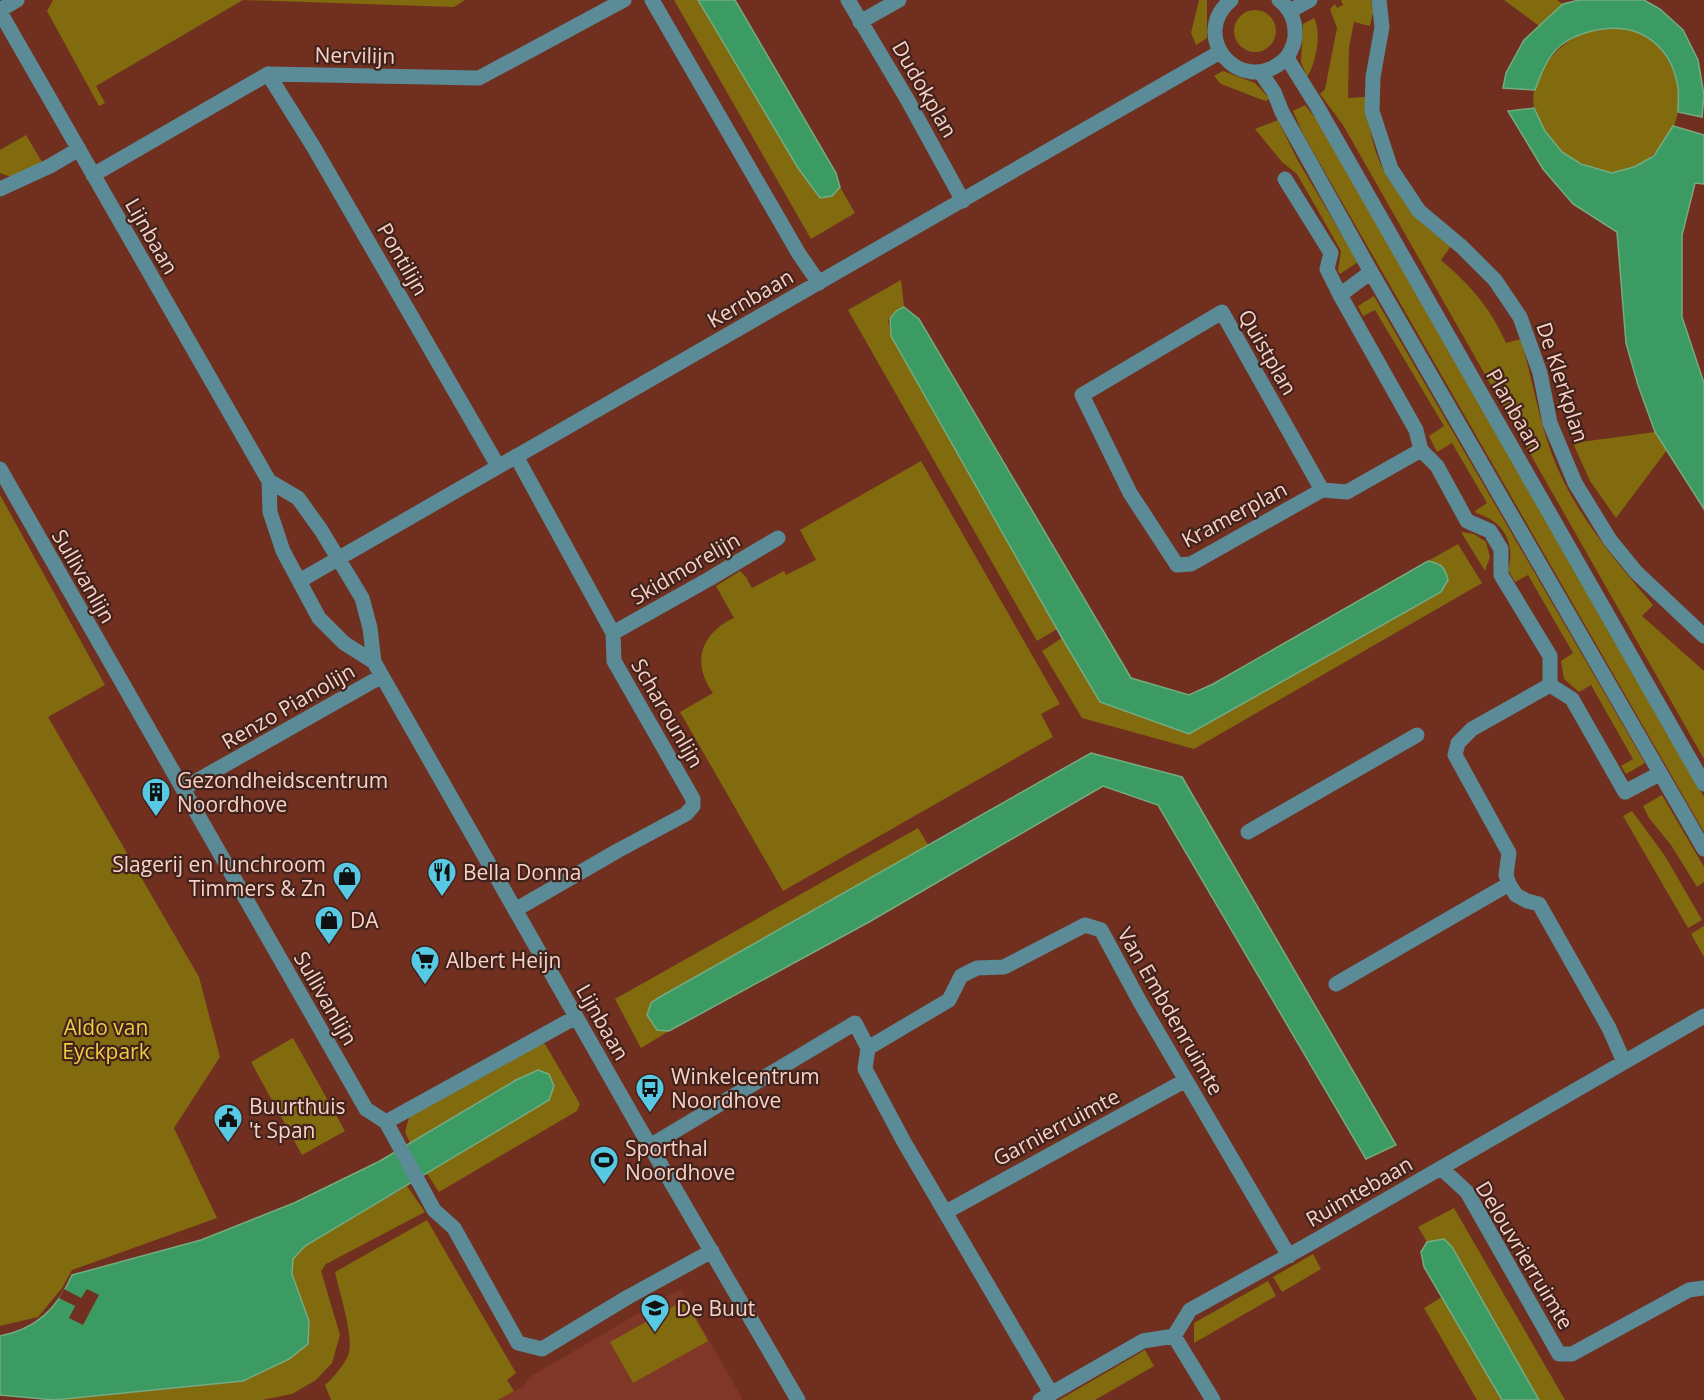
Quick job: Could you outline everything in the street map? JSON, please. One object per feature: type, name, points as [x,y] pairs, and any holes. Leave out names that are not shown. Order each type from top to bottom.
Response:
[{"type":"street","points":[[0,11],[17,0]]},
{"type":"street","name":"Nervilijn","points":[[268,74],[479,78],[624,0]]},
{"type":"street","points":[[652,0],[793,244],[819,283]]},
{"type":"street","name":"Dudokplan","points":[[848,0],[912,108],[963,201]]},
{"type":"street","points":[[861,22],[899,0]]},
{"type":"street","points":[[1225,2],[1216,20],[1215,28],[1220,52],[1230,64],[1245,72],[1261,73],[1275,68],[1287,58],[1294,43],[1296,27],[1285,5],[1310,0]]},
{"type":"street","name":"De Klerkplan","points":[[1379,0],[1382,27],[1373,76],[1372,111],[1391,168],[1419,211],[1462,247],[1495,280],[1520,317],[1540,374],[1550,423],[1575,483],[1610,540],[1636,573],[1704,636]]},
{"type":"street","name":"Lijnbaan","points":[[0,11],[269,481],[270,512],[283,551],[320,618],[344,643],[374,662]]},
{"type":"street","name":"Kernbaan","points":[[301,580],[1220,52]]},
{"type":"street","name":"Planbaan","points":[[1287,58],[1317,106],[1704,784]]},
{"type":"street","points":[[1261,73],[1274,92],[1282,112],[1371,272],[1704,849]]},
{"type":"street","points":[[93,175],[268,74]]},
{"type":"street","name":"Pontilijn","points":[[268,74],[313,146],[498,466]]},
{"type":"street","points":[[0,189],[79,150]]},
{"type":"street","points":[[1285,179],[1331,253],[1327,269],[1416,430],[1421,450],[1437,466],[1467,521],[1490,531],[1501,549],[1501,575],[1550,656],[1550,685]]},
{"type":"street","points":[[1340,295],[1371,272]]},
{"type":"street","name":"Quistplan","points":[[1082,395],[1222,312],[1322,490]]},
{"type":"street","name":"Kramerplan","points":[[1082,395],[1130,493],[1177,565],[1191,564],[1322,490],[1347,492],[1421,450]]},
{"type":"street","name":"Scharounlijn","points":[[515,910],[619,849],[686,814],[693,806],[693,799],[615,662],[613,633],[516,456]]},
{"type":"street","name":"Sullivanlijn","points":[[0,469],[366,1109],[386,1122],[426,1197],[434,1210],[454,1228],[518,1343],[542,1349],[628,1297],[712,1251]]},
{"type":"street","name":"Lijnbaan","points":[[269,481],[298,498],[339,558],[362,598],[370,628],[374,662],[798,1400]]},
{"type":"street","name":"Skidmorelijn","points":[[613,633],[778,538]]},
{"type":"street","name":"Renzo Pianolijn","points":[[184,788],[382,676]]},
{"type":"street","points":[[1550,685],[1572,699],[1625,792],[1659,774]]},
{"type":"street","points":[[1550,685],[1472,729],[1458,743],[1455,755],[1509,853],[1506,875],[1509,884],[1516,895],[1539,904],[1609,1028],[1624,1062]]},
{"type":"street","points":[[1248,832],[1417,735]]},
{"type":"street","points":[[1336,984],[1509,884]]},
{"type":"street","name":"Van Embdenruimte","points":[[868,1048],[948,1000],[961,976],[977,968],[1004,968],[1085,925],[1101,930],[1289,1256]]},
{"type":"street","name":"Ruimtebaan","points":[[1174,1336],[1190,1310],[1289,1256],[1704,1016]]},
{"type":"street","points":[[386,1122],[576,1017]]},
{"type":"street","points":[[650,1146],[855,1023],[868,1048],[865,1069],[904,1142],[946,1212],[1046,1397],[1143,1341],[1174,1336],[1213,1400]]},
{"type":"street","name":"Garnierruimte","points":[[946,1212],[1186,1080]]},
{"type":"street","name":"Delouvrierruimte","points":[[1441,1168],[1467,1192],[1559,1354],[1572,1354],[1689,1290],[1704,1288]]},
{"type":"shaded area","points":[[698,0],[735,0],[836,173],[840,187],[832,196],[820,198],[798,168]]},
{"type":"shaded area","points":[[1579,0],[1644,0],[1660,9],[1683,30],[1698,60],[1704,95],[1702,117],[1678,112],[1675,74],[1669,61],[1653,42],[1631,30],[1603,29],[1570,39],[1555,50],[1535,90],[1503,88],[1506,73],[1524,40],[1563,4]]},
{"type":"shaded area","points":[[1534,108],[1545,131],[1562,152],[1581,164],[1612,173],[1634,167],[1654,156],[1673,126],[1704,135],[1704,184],[1695,183],[1682,235],[1682,317],[1704,383],[1704,509],[1655,432],[1638,385],[1626,343],[1617,232],[1573,204],[1543,169],[1508,111]]},
{"type":"shaded area","points":[[904,307],[919,319],[1131,678],[1189,695],[1213,684],[1428,561],[1442,566],[1448,580],[1441,592],[1189,734],[1100,702],[891,336],[890,319],[896,311]]},
{"type":"shaded area","points":[[1091,753],[1182,777],[1396,1145],[1366,1159],[1158,805],[1103,786],[869,922],[669,1031],[657,1030],[647,1015],[651,1003],[658,998]]},
{"type":"shaded area","points":[[538,1070],[549,1074],[554,1086],[549,1100],[305,1246],[293,1259],[292,1274],[309,1321],[308,1344],[289,1359],[243,1381],[54,1400],[0,1395],[0,1336],[35,1323],[44,1316],[59,1298],[72,1275],[201,1240],[294,1203],[380,1161],[516,1080]]},
{"type":"shaded area","points":[[1444,1239],[1452,1247],[1539,1400],[1502,1400],[1424,1267],[1421,1252],[1427,1242]]},
{"type":"shaded area","name":"De Buut","points":[[680,1289],[743,1400],[498,1400],[524,1386],[528,1378]]},
{"type":"green space","points":[[53,0],[243,0],[96,86],[105,103],[99,106],[47,11]]},
{"type":"green space","points":[[243,0],[465,0],[454,7]]},
{"type":"green space","points":[[674,0],[698,0],[798,168],[819,198],[832,196],[840,187],[855,213],[811,239]]},
{"type":"green space","points":[[1199,0],[1207,0],[1207,38],[1196,45],[1191,33]]},
{"type":"green space","points":[[1341,0],[1371,0],[1373,12],[1370,26],[1354,22],[1349,47],[1348,98],[1365,97],[1373,143],[1381,165],[1393,185],[1451,246],[1441,260],[1478,297],[1493,318],[1506,343],[1521,339],[1550,449],[1569,492],[1608,551],[1653,605],[1642,616],[1704,671],[1704,759],[1343,125],[1320,94],[1325,89],[1337,28],[1330,9],[1335,4],[1337,8],[1343,5]]},
{"type":"green space","points":[[1504,0],[1557,0],[1563,4],[1539,26]]},
{"type":"green space","points":[[1255,10],[1263,11],[1270,16],[1275,23],[1275,39],[1270,46],[1263,51],[1255,52],[1247,51],[1240,46],[1235,39],[1234,31],[1235,23],[1240,16],[1247,11]]},
{"type":"green space","points":[[1314,18],[1318,31],[1317,48],[1307,77],[1301,62],[1303,24]]},
{"type":"green space","points":[[1620,27],[1635,30],[1656,44],[1670,64],[1675,76],[1679,100],[1671,133],[1656,152],[1636,167],[1613,173],[1580,162],[1561,150],[1537,117],[1533,95],[1536,83],[1548,61],[1567,43],[1588,31]]},
{"type":"green space","points":[[1223,71],[1255,83],[1270,99],[1265,101],[1221,84],[1214,76]]},
{"type":"green space","points":[[1305,105],[1320,124],[1704,797],[1704,832],[1303,134],[1293,111]]},
{"type":"green space","points":[[1278,120],[1298,161],[1358,262],[1340,274],[1338,271],[1341,251],[1297,174],[1282,162],[1255,129]]},
{"type":"green space","points":[[26,135],[42,162],[14,178],[0,173],[0,150]]},
{"type":"green space","points":[[901,280],[904,307],[896,311],[888,320],[891,336],[1057,629],[1037,641],[848,310]]},
{"type":"green space","points":[[1374,296],[1645,763],[1626,774],[1621,766],[1633,759],[1591,685],[1579,692],[1564,679],[1561,661],[1573,653],[1528,575],[1515,582],[1508,570],[1509,542],[1494,521],[1476,513],[1475,511],[1487,503],[1452,443],[1437,452],[1429,436],[1444,426],[1375,310],[1363,316],[1358,306]]},
{"type":"green space","points":[[1655,432],[1667,450],[1616,518],[1590,481],[1573,443]]},
{"type":"green space","points":[[921,461],[1060,704],[1041,714],[1053,737],[783,891],[680,712],[713,693],[702,671],[703,650],[707,640],[714,632],[734,618],[716,586],[740,571],[752,588],[784,571],[786,575],[816,560],[800,530]]},
{"type":"green space","name":"Aldo van Eyckpark","points":[[0,495],[105,685],[48,717],[199,977],[220,1057],[174,1128],[217,1218],[72,1270],[62,1288],[38,1317],[0,1326]]},
{"type":"green space","points":[[1461,532],[1474,534],[1486,542],[1490,557],[1485,571]]},
{"type":"green space","points":[[1458,544],[1482,583],[1194,749],[1082,718],[1042,651],[1062,638],[1101,702],[1189,734],[1440,564],[1428,561]]},
{"type":"green space","points":[[1662,795],[1704,867],[1704,882],[1697,887],[1643,806]]},
{"type":"green space","points":[[1632,811],[1665,856],[1702,920],[1688,928],[1623,816]]},
{"type":"green space","points":[[918,828],[929,846],[658,998],[657,1030],[669,1031],[641,1048],[615,999]]},
{"type":"green space","points":[[1704,926],[1704,957],[1691,934]]},
{"type":"green space","points":[[293,1038],[345,1131],[302,1155],[251,1062]]},
{"type":"green space","points":[[537,1041],[545,1044],[580,1104],[577,1111],[439,1192],[426,1172],[516,1080],[410,1143],[405,1132],[410,1114]]},
{"type":"green space","points":[[407,1186],[425,1212],[326,1264],[321,1271],[340,1335],[332,1363],[316,1380],[292,1394],[262,1400],[54,1400],[198,1386],[308,1344],[309,1322],[292,1274],[293,1259],[305,1246]]},
{"type":"green space","points":[[1454,1208],[1565,1400],[1539,1400],[1452,1247],[1444,1239],[1427,1242],[1418,1227]]},
{"type":"green space","points":[[427,1220],[516,1373],[507,1380],[514,1391],[498,1400],[331,1400],[325,1385],[343,1364],[350,1348],[346,1315],[335,1272]]},
{"type":"green space","points":[[1313,1254],[1321,1269],[1282,1292],[1273,1277]]},
{"type":"green space","points":[[1268,1281],[1276,1296],[1194,1343],[1194,1323]]},
{"type":"green space","points":[[1442,1297],[1502,1400],[1477,1400],[1424,1308]]},
{"type":"green space","points":[[685,1300],[708,1341],[633,1383],[610,1342]]},
{"type":"green space","points":[[1145,1350],[1154,1366],[1095,1400],[1059,1400]]},
{"type":"pier","points":[[64,1289],[81,1298],[87,1289],[99,1295],[83,1325],[69,1318],[75,1306],[59,1298]]},
{"type":"place","name":"Gezondheidscentrum Noordhove","points":[[156,818]]},
{"type":"place","name":"Bella Donna","points":[[442,898]]},
{"type":"place","name":"Slagerij en lunchroom Timmers & Zn","points":[[347,902]]},
{"type":"place","name":"DA","points":[[329,946]]},
{"type":"place","name":"Albert Heijn","points":[[425,986]]},
{"type":"place","name":"Winkelcentrum Noordhove","points":[[650,1114]]},
{"type":"place","name":"Buurthuis 't Span","points":[[228,1144]]},
{"type":"place","name":"Sporthal Noordhove","points":[[604,1186]]},
{"type":"place","name":"De Buut","points":[[655,1334]]}]
